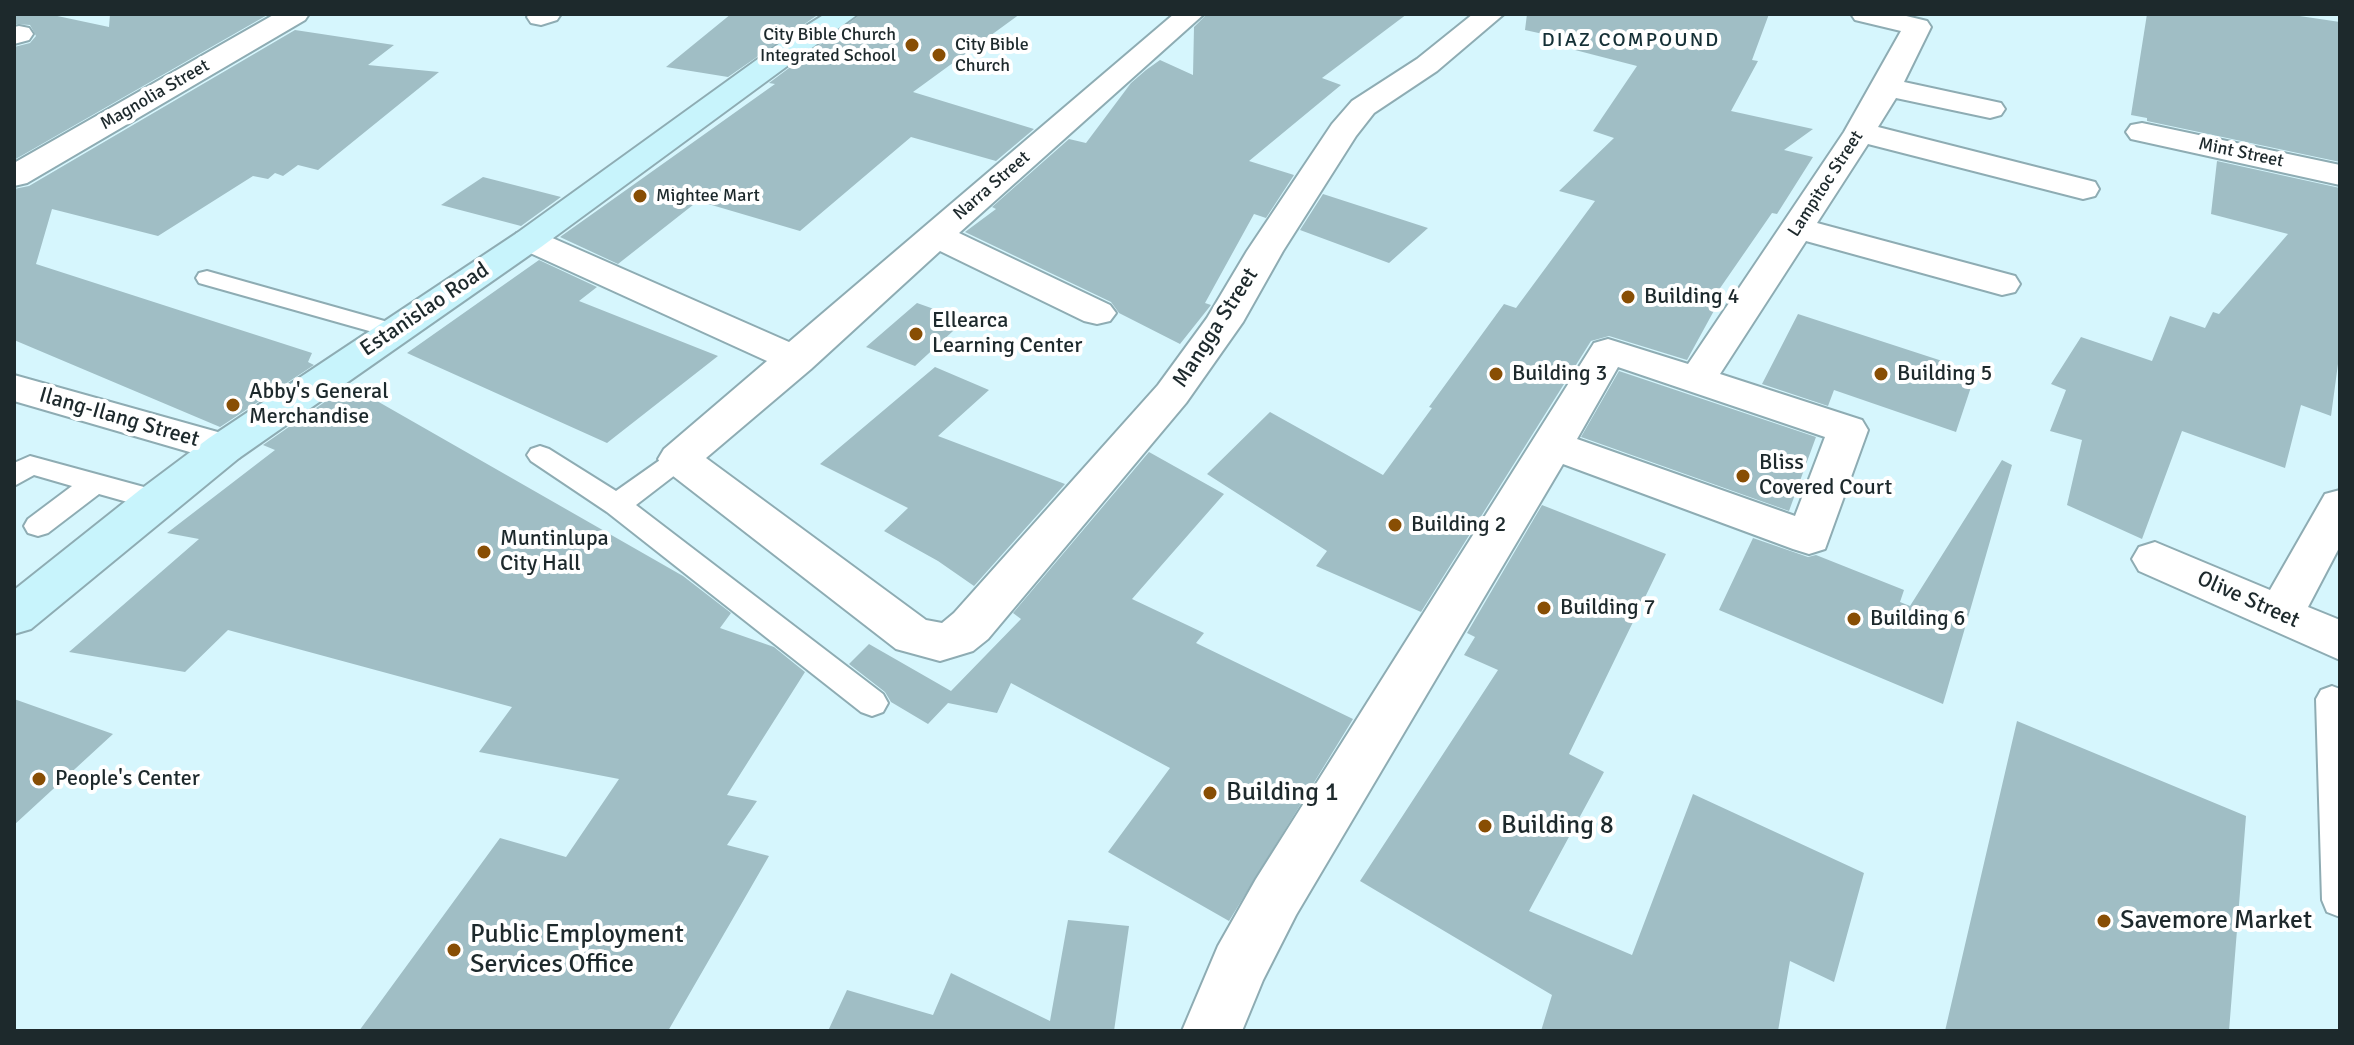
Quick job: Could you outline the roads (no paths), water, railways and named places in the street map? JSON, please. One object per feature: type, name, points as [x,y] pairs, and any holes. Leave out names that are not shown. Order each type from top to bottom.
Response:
[{"type":"street","name":"Magnolia Street","points":[[15,176],[295,14]]},
{"type":"street","name":"Estanislao Road","points":[[14,616],[76,537],[156,500],[224,448],[529,240],[797,44],[844,14]]},
{"type":"street","name":"Narra Street","points":[[679,459],[797,360],[935,235],[1190,14]]},
{"type":"street","name":"Mangga Street","points":[[679,459],[913,636],[940,642],[956,638],[971,626],[1172,394],[1224,322],[1265,251],[1343,131],[1363,107],[1427,65],[1490,14]]},
{"type":"street","name":"Lampitoc Street","points":[[1697,380],[1860,132],[1917,27],[1881,16]]},
{"type":"street","points":[[1887,87],[1990,109]]},
{"type":"street","points":[[1860,132],[2083,189]]},
{"type":"street","name":"Mint Street","points":[[2142,132],[2340,175]]},
{"type":"street","points":[[1797,228],[2002,284]]},
{"type":"street","points":[[935,235],[1097,313]]},
{"type":"street","points":[[529,240],[797,360]]},
{"type":"street","points":[[1212,1031],[1239,966],[1276,897],[1608,351],[1848,430],[1809,538],[1553,445]]},
{"type":"street","name":"Ilang-Ilang Street","points":[[14,388],[224,448]]},
{"type":"street","points":[[2281,614],[2340,505]]},
{"type":"street","name":"Olive Street","points":[[2155,559],[2340,641]]},
{"type":"lane","points":[[207,278],[394,331]]},
{"type":"lane","points":[[540,455],[617,505],[872,703]]},
{"type":"lane","points":[[617,505],[679,459]]},
{"type":"lane","points":[[14,477],[30,465],[156,500]]},
{"type":"lane","points":[[76,537],[38,526],[94,483]]},
{"type":"lane","points":[[2340,703],[2332,699],[2340,900]]},
{"type":"place","name":"City Bible Church Integrated School","points":[[912,45]]},
{"type":"place","name":"City Bible Church","points":[[939,55]]},
{"type":"place","name":"Mightee Mart","points":[[640,196]]},
{"type":"place","name":"Building 4","points":[[1628,297]]},
{"type":"place","name":"Ellearca Learning Center","points":[[916,334]]},
{"type":"place","name":"Building 3","points":[[1496,374]]},
{"type":"place","name":"Building 5","points":[[1881,374]]},
{"type":"place","name":"Abby's General Merchandise","points":[[233,405]]},
{"type":"place","name":"Bliss Covered Court","points":[[1743,476]]},
{"type":"place","name":"Building 2","points":[[1395,525]]},
{"type":"place","name":"Muntinlupa City Hall","points":[[484,552]]},
{"type":"place","name":"Building 7","points":[[1544,608]]},
{"type":"place","name":"Building 6","points":[[1854,619]]},
{"type":"place","name":"People's Center","points":[[39,779]]},
{"type":"place","name":"Building 1","points":[[1210,793]]},
{"type":"place","name":"Building 8","points":[[1485,826]]},
{"type":"place","name":"Savemore Market","points":[[2104,921]]},
{"type":"place","name":"Public Employment Services Office","points":[[454,950]]},
{"type":"district","name":"DIAZ COMPOUND","points":[[1631,41]]}]
